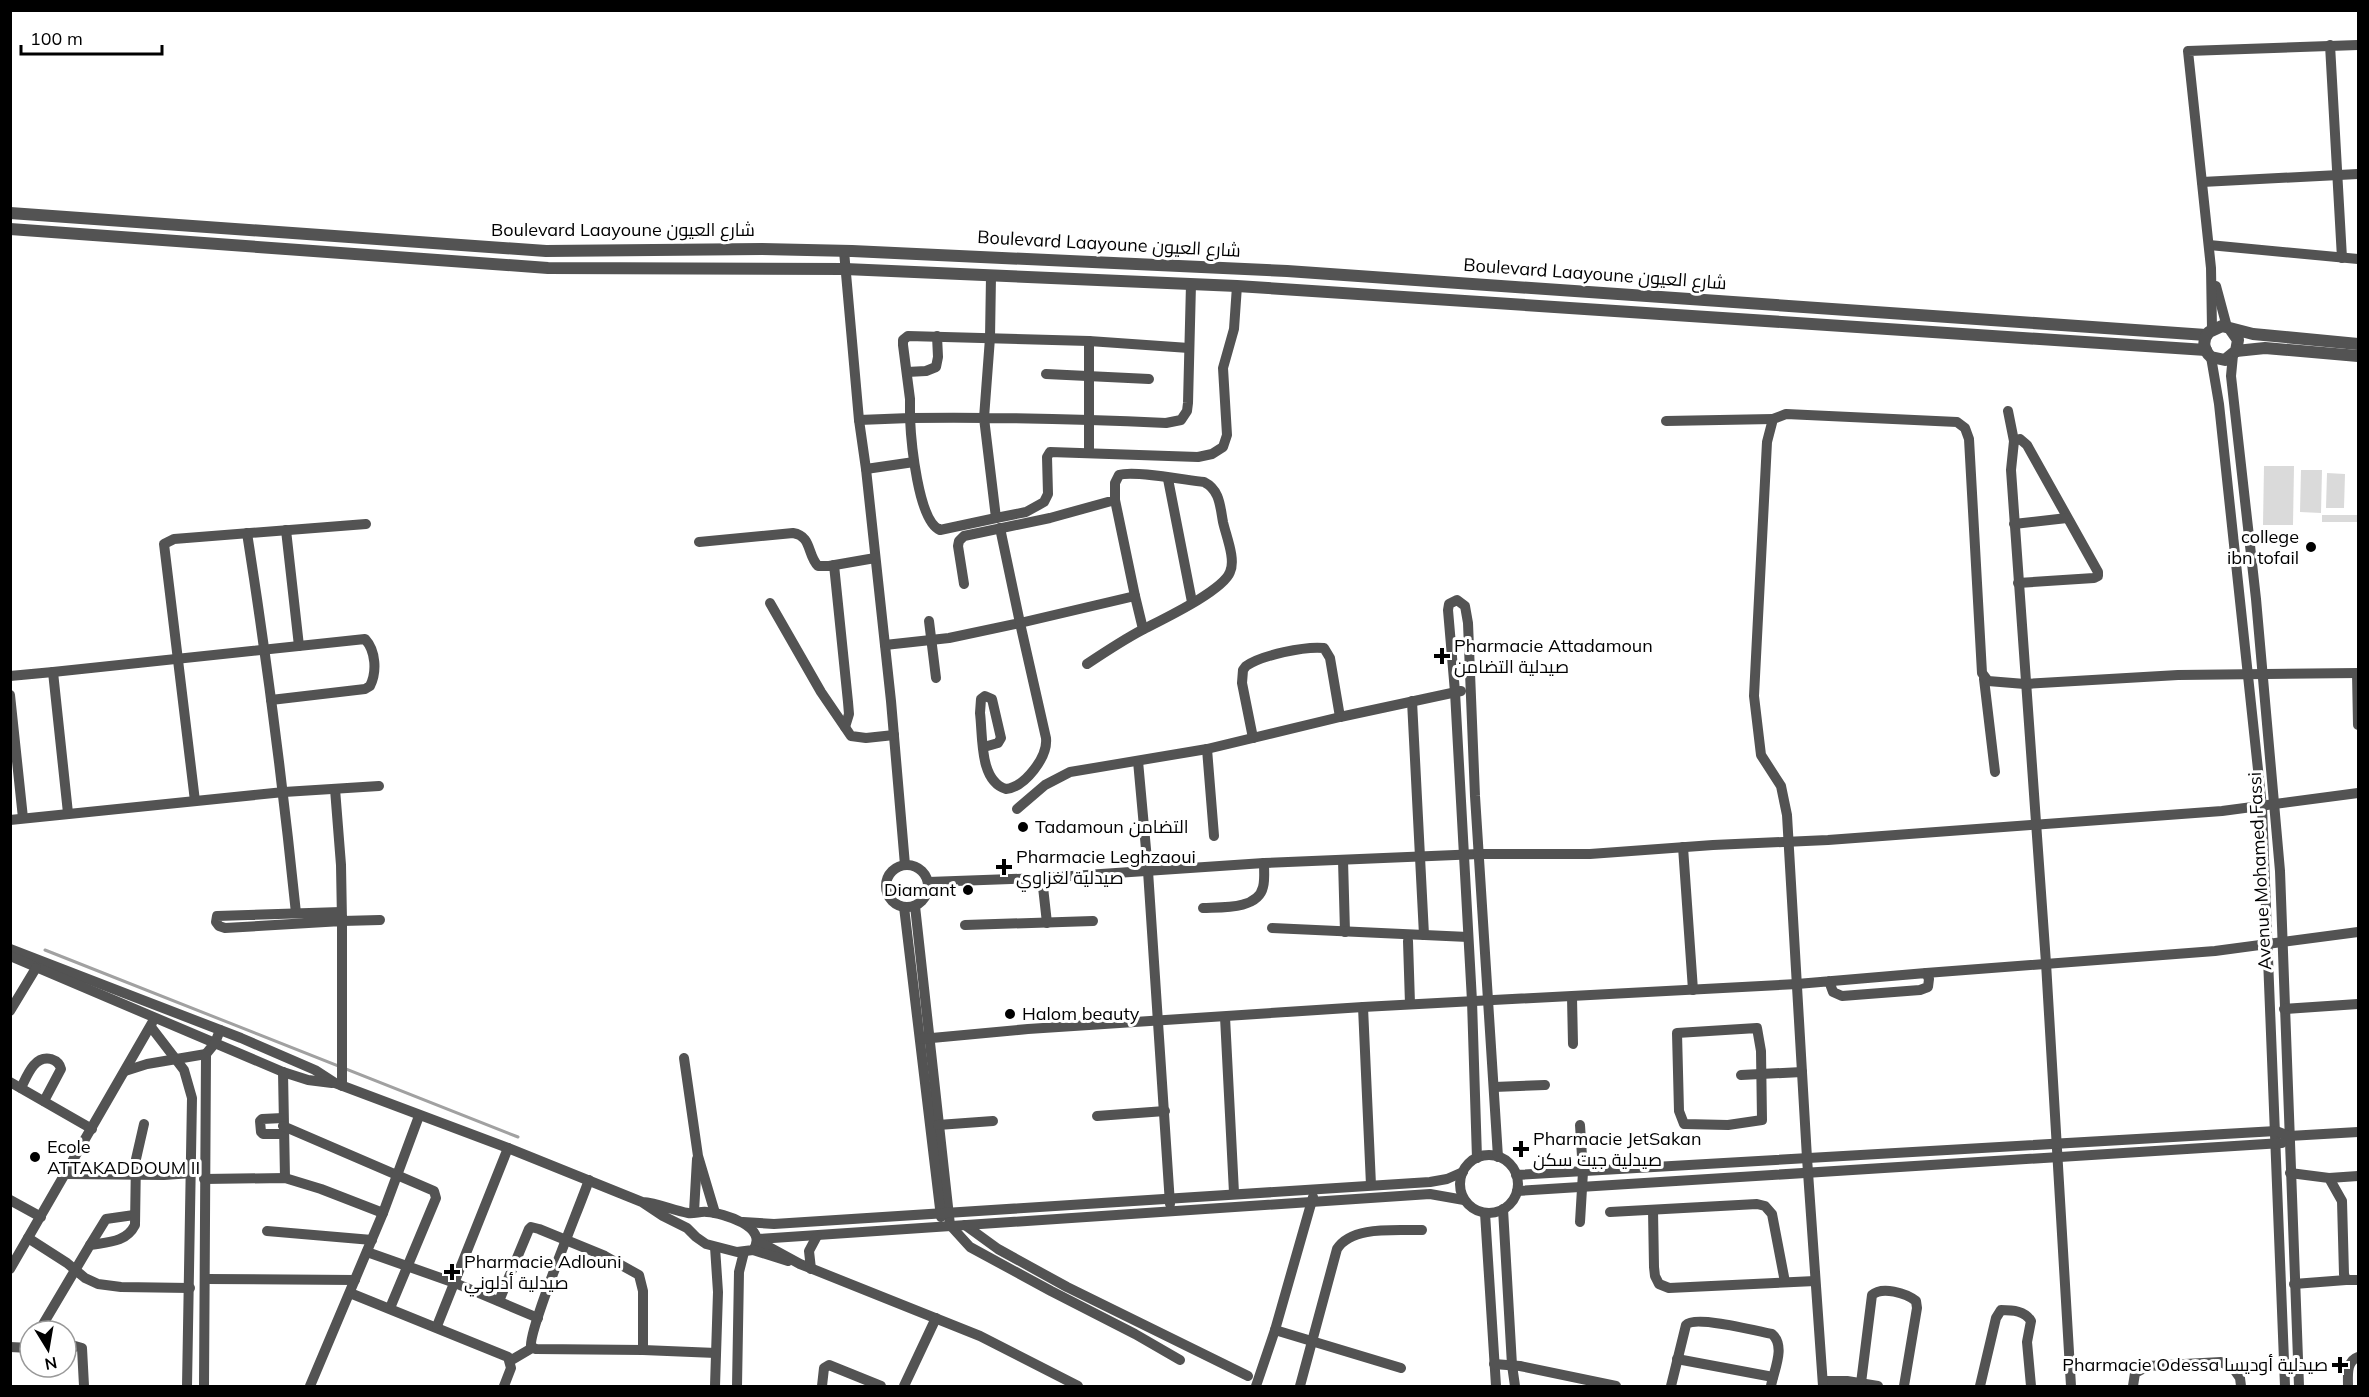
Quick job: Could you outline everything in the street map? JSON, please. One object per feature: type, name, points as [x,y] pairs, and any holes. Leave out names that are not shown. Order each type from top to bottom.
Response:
[{"type":"street","points":[[2330,45],[2342,258]]},
{"type":"street","points":[[2358,45],[2188,51],[2211,268],[2209,332],[2204,345],[2208,354],[2225,360],[2235,353],[2265,348],[2358,356]]},
{"type":"street","points":[[2202,182],[2358,174]]},
{"type":"street","name":"Boulevard Laayoune شارع العيون","points":[[10,213],[546,251],[762,249],[844,251],[1287,271],[2209,332]]},
{"type":"street","name":"Boulevard Laayoune شارع العيون","points":[[10,229],[548,268],[845,269],[1237,286],[2208,354]]},
{"type":"street","points":[[2209,245],[2358,259]]},
{"type":"street","points":[[844,251],[859,420],[894,735],[905,865]]},
{"type":"street","points":[[2211,268],[2229,328],[2238,340],[2235,353]]},
{"type":"street","points":[[984,747],[991,779],[1006,789],[1016,786],[1040,762],[1045,751],[1046,738],[998,523],[984,418],[990,338],[991,276]]},
{"type":"street","points":[[859,420],[984,418],[1166,423],[1181,420],[1187,411],[1188,403],[1191,284]]},
{"type":"street","points":[[964,584],[958,541],[964,536],[1026,512],[1044,502],[1048,494],[1047,457],[1050,452],[1198,457],[1212,454],[1223,447],[1227,435],[1223,368],[1225,353],[1234,329],[1237,286]]},
{"type":"street","points":[[2209,332],[2229,328],[2253,334],[2358,344]]},
{"type":"street","points":[[1115,500],[1050,518],[940,530],[935,528],[926,515],[914,462],[903,345],[905,337],[915,335],[1089,341],[1189,348]]},
{"type":"street","points":[[907,372],[926,371],[936,367],[937,336]]},
{"type":"street","points":[[1089,341],[1089,453]]},
{"type":"street","name":"Avenue Mohamed Fassi","points":[[2235,353],[2231,368],[2232,383],[2264,674],[2275,805],[2299,1386]]},
{"type":"street","name":"Avenue Mohamed Fassi","points":[[2208,354],[2219,404],[2262,807],[2285,1386]]},
{"type":"street","points":[[1046,374],[1149,379]]},
{"type":"street","points":[[2008,411],[2014,441],[2011,470],[2014,524],[2046,963],[2071,1386]]},
{"type":"street","points":[[1666,421],[1773,419],[1786,414],[1957,422],[1965,428],[1969,439],[1981,664],[1995,772]]},
{"type":"street","points":[[1773,419],[1767,442],[1754,696],[1761,754],[1781,786],[1787,815],[1823,1384],[1861,1383],[1878,1386]]},
{"type":"street","points":[[2014,441],[2020,440],[2027,445],[2096,566],[2098,576],[2018,583]]},
{"type":"street","points":[[866,469],[914,462]]},
{"type":"street","points":[[1087,664],[1143,629],[1165,620],[1215,588],[1229,575],[1232,569],[1229,547],[1214,489],[1204,482],[1167,479],[1138,473],[1120,474],[1115,483],[1115,500],[1143,629]]},
{"type":"street","points":[[1167,479],[1192,602]]},
{"type":"street","points":[[2014,524],[2067,518]]},
{"type":"street","points":[[195,801],[164,544],[174,539],[366,524]]},
{"type":"street","points":[[286,530],[299,646]]},
{"type":"street","points":[[247,533],[266,651],[284,792],[296,913]]},
{"type":"street","points":[[699,542],[773,534],[798,534],[809,544],[818,566],[875,558]]},
{"type":"street","points":[[834,565],[849,702],[849,714],[845,726]]},
{"type":"street","points":[[885,645],[932,640],[1020,623],[1135,596]]},
{"type":"street","points":[[1477,1158],[1472,1001],[1455,692],[1448,610],[1452,601],[1462,602],[1467,614],[1475,796],[1498,1157]]},
{"type":"street","points":[[770,603],[821,692],[855,738],[894,735]]},
{"type":"street","points":[[929,621],[936,678]]},
{"type":"street","points":[[10,676],[365,639],[372,648],[373,680],[370,686],[364,689],[271,700]]},
{"type":"street","points":[[1253,738],[1242,676],[1246,666],[1264,658],[1312,648],[1324,648],[1327,651],[1340,717]]},
{"type":"street","points":[[53,672],[68,813]]},
{"type":"street","points":[[1984,679],[1993,682],[2025,684],[2178,675],[2358,673],[2358,725]]},
{"type":"street","points":[[1017,809],[1045,785],[1070,772],[1207,749],[1340,717],[1470,690]]},
{"type":"street","points":[[10,695],[14,777],[23,818]]},
{"type":"street","points":[[1412,701],[1424,935]]},
{"type":"street","points":[[1207,749],[1214,836]]},
{"type":"street","points":[[1138,761],[1148,871],[1171,1210]]},
{"type":"street","points":[[10,820],[284,792],[379,786]]},
{"type":"street","points":[[335,789],[341,865],[339,1084]]},
{"type":"street","points":[[928,882],[1042,878],[1264,863],[1419,856],[1590,854],[2035,825],[2262,807],[2358,793]]},
{"type":"street","points":[[1460,796],[1475,796]]},
{"type":"street","points":[[1683,847],[1694,990]]},
{"type":"street","points":[[1343,860],[1345,932]]},
{"type":"street","points":[[1203,908],[1230,906],[1254,900],[1263,889],[1264,863]]},
{"type":"street","points":[[905,865],[918,868],[928,882],[927,895],[910,907],[895,904],[889,898],[886,890],[886,881],[890,873],[897,867],[905,865]]},
{"type":"street","points":[[1042,878],[1047,923]]},
{"type":"street","points":[[910,907],[945,1212]]},
{"type":"street","points":[[341,917],[225,928],[216,922],[217,916],[296,913],[380,920]]},
{"type":"street","points":[[965,925],[1093,921]]},
{"type":"street","points":[[1272,928],[1468,937]]},
{"type":"street","points":[[925,1038],[1410,1004],[1797,984],[2215,951],[2358,932]]},
{"type":"street","points":[[1408,941],[1410,1004]]},
{"type":"street","points":[[10,948],[155,1018],[220,1030],[300,1063],[339,1084],[642,1202],[692,1213],[715,1213],[737,1221],[754,1232],[753,1245],[739,1272],[737,1386]]},
{"type":"street","points":[[10,956],[283,1072],[308,1080],[339,1084]]},
{"type":"street","points":[[10,1011],[36,968]]},
{"type":"street","points":[[1829,981],[1833,992],[1837,995],[1906,992],[1928,987],[1929,980],[1926,973]]},
{"type":"street","points":[[1572,997],[1573,1044]]},
{"type":"street","points":[[2284,1009],[2358,1004]]},
{"type":"street","points":[[1363,1007],[1371,1185]]},
{"type":"street","points":[[1225,1017],[1234,1193]]},
{"type":"street","points":[[155,1018],[189,1082],[192,1098],[187,1386]]},
{"type":"street","points":[[10,1269],[14,1256],[41,1217],[155,1018]]},
{"type":"street","points":[[1756,1028],[1762,1074],[1761,1121],[1728,1125],[1686,1125],[1679,1111],[1676,1034],[1698,1030],[1756,1028]]},
{"type":"street","points":[[204,1386],[206,1054],[215,1043],[220,1030]]},
{"type":"street","points":[[925,1038],[938,1125],[946,1225],[970,1247],[1180,1360]]},
{"type":"street","points":[[125,1071],[147,1064],[206,1054]]},
{"type":"street","points":[[684,1058],[698,1156],[715,1213]]},
{"type":"street","points":[[21,1088],[36,1063],[52,1059],[61,1066],[61,1072],[44,1101]]},
{"type":"street","points":[[283,1072],[285,1178]]},
{"type":"street","points":[[1741,1075],[1802,1072]]},
{"type":"street","points":[[10,1082],[92,1130]]},
{"type":"street","points":[[1494,1088],[1545,1085]]},
{"type":"street","points":[[1097,1116],[1165,1111]]},
{"type":"street","points":[[310,1386],[383,1213],[419,1116]]},
{"type":"street","points":[[938,1125],[993,1121]]},
{"type":"street","points":[[90,1245],[126,1237],[135,1225],[135,1174],[144,1124]]},
{"type":"street","points":[[1580,1125],[1583,1172],[1580,1222]]},
{"type":"street","points":[[283,1126],[430,1187],[436,1194],[390,1308]]},
{"type":"street","points":[[1516,1175],[2276,1131],[2289,1136],[2358,1132]]},
{"type":"street","points":[[1517,1191],[2276,1144],[2285,1141],[2289,1136]]},
{"type":"street","points":[[437,1326],[508,1148]]},
{"type":"street","points":[[687,1228],[687,1221],[692,1213],[698,1156]]},
{"type":"street","points":[[1498,1157],[1512,1167],[1516,1175],[1517,1191],[1512,1202],[1503,1209],[1485,1213],[1470,1206],[1464,1200],[1460,1182],[1462,1172],[1469,1163],[1477,1158],[1498,1157]]},
{"type":"street","points":[[737,1221],[774,1224],[1439,1181],[1462,1172]]},
{"type":"street","points":[[66,1174],[192,1173]]},
{"type":"street","points":[[2290,1173],[2329,1178],[2358,1176]]},
{"type":"street","points":[[204,1179],[285,1178],[383,1213]]},
{"type":"street","points":[[2329,1178],[2342,1202],[2343,1268],[2346,1280]]},
{"type":"street","points":[[532,1348],[531,1341],[538,1318],[590,1180]]},
{"type":"street","points":[[1256,1386],[1275,1330],[1315,1188]]},
{"type":"street","points":[[642,1202],[687,1228],[701,1241],[715,1247],[946,1225],[1171,1210],[1430,1194],[1464,1200]]},
{"type":"street","points":[[10,1200],[41,1217]]},
{"type":"street","points":[[1610,1212],[1756,1204],[1765,1206],[1772,1214],[1785,1282]]},
{"type":"street","points":[[1503,1209],[1515,1386]]},
{"type":"street","points":[[1653,1210],[1654,1267],[1659,1284],[1669,1288],[1815,1281]]},
{"type":"street","points":[[1485,1213],[1496,1386]]},
{"type":"street","points":[[46,1319],[106,1219],[134,1215]]},
{"type":"street","points":[[966,1225],[998,1249],[1067,1287],[1248,1376]]},
{"type":"street","points":[[499,1301],[531,1227],[605,1256],[639,1275],[643,1291],[643,1350]]},
{"type":"street","points":[[1300,1386],[1341,1243],[1348,1237],[1359,1233],[1422,1230]]},
{"type":"street","points":[[267,1231],[326,1238],[372,1240]]},
{"type":"street","points":[[811,1269],[809,1251],[817,1236]]},
{"type":"street","points":[[28,1238],[85,1278],[105,1286],[190,1288]]},
{"type":"street","points":[[753,1245],[980,1336],[1063,1383],[1078,1386]]},
{"type":"street","points":[[715,1247],[718,1292],[715,1386]]},
{"type":"street","points":[[367,1252],[455,1283],[538,1318]]},
{"type":"street","points":[[206,1279],[355,1280]]},
{"type":"street","points":[[2294,1284],[2358,1280]]},
{"type":"street","points":[[1861,1383],[1872,1295],[1878,1291],[1884,1291],[1910,1296],[1916,1301],[1917,1308],[1904,1386]]},
{"type":"street","points":[[350,1293],[500,1353],[510,1360],[511,1368],[504,1386]]},
{"type":"street","points":[[1980,1386],[1996,1318],[2001,1310],[2005,1310],[2025,1314],[2031,1321],[2027,1342],[2031,1386]]},
{"type":"street","points":[[904,1386],[936,1318]]},
{"type":"street","points":[[1671,1386],[1677,1359],[1688,1322],[1729,1325],[1772,1334],[1775,1336],[1779,1349],[1772,1382],[1677,1359]]},
{"type":"street","points":[[1275,1330],[1401,1368]]},
{"type":"street","points":[[78,1347],[82,1348],[84,1386]]},
{"type":"street","points":[[510,1360],[532,1348],[716,1353]]},
{"type":"street","points":[[2348,1386],[2350,1363],[2358,1357]]},
{"type":"street","points":[[2133,1386],[2135,1373],[2148,1366],[2221,1362],[2236,1372],[2241,1386]]},
{"type":"street","points":[[1494,1364],[1512,1365],[1616,1386]]},
{"type":"street","points":[[822,1386],[824,1368],[829,1365],[881,1386]]},
{"type":"shaded area","points":[[2264,466],[2294,466],[2293,525],[2263,525]]},
{"type":"shaded area","points":[[2301,470],[2322,470],[2321,513],[2300,512]]},
{"type":"shaded area","points":[[2327,473],[2345,474],[2344,508],[2326,508]]},
{"type":"shaded area","points":[[2322,515],[2358,515],[2358,522],[2322,522]]},
{"type":"waterway","points":[[45,950],[518,1137]]},
{"type":"place","name":"college ibn tofail","points":[[2311,547]]},
{"type":"place","name":"Pharmacie Attadamoun صيدلية التضامن","points":[[1442,656]]},
{"type":"place","name":"Tadamoun التضامن","points":[[1023,827]]},
{"type":"place","name":"Pharmacie Leghzaoui صيدلية لغزاوي","points":[[1004,867]]},
{"type":"place","name":"Diamant","points":[[968,890]]},
{"type":"place","name":"Halom beauty","points":[[1010,1014]]},
{"type":"place","name":"Pharmacie JetSakan صيدلية جيت سكن","points":[[1521,1149]]},
{"type":"place","name":"Ecole ATTAKADDOUM II","points":[[35,1157]]},
{"type":"place","name":"Pharmacie Adlouni صيدلية أدلوني","points":[[452,1272]]},
{"type":"place","name":"Pharmacie Odessa صيدلية أوديسا","points":[[2340,1365]]}]
